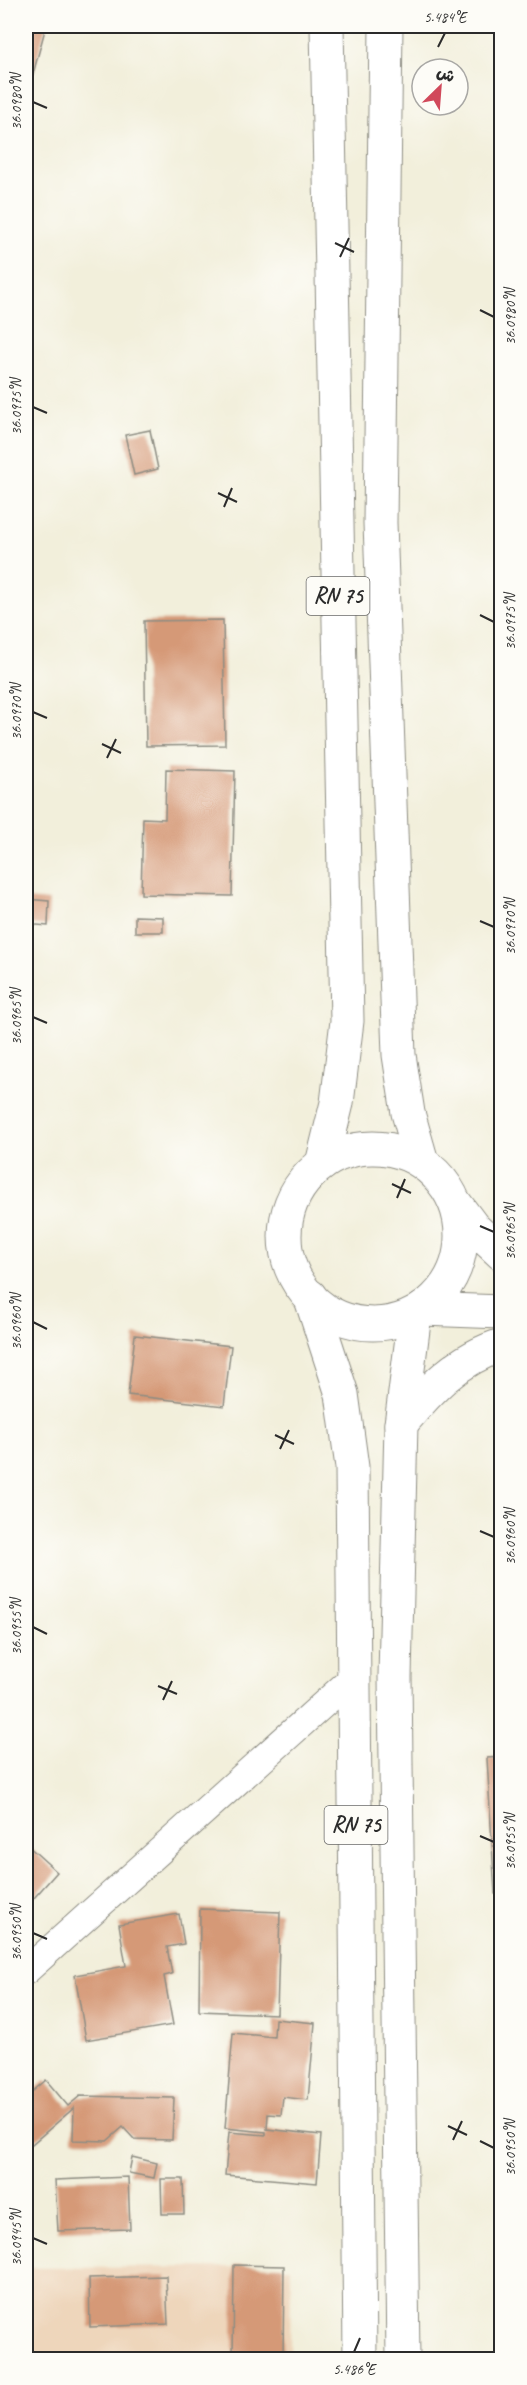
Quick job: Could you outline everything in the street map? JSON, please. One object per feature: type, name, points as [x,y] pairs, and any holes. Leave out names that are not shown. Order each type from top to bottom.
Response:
[{"type":"main road","name":"RN 75","points":[[322,1164],[337,1103],[347,1021],[327,26]]},
{"type":"main road","name":"RN 75","points":[[386,26],[380,523],[398,1044],[402,1084],[422,1162]]},
{"type":"main road","points":[[455,1203],[461,1227],[460,1251],[453,1273],[441,1293],[418,1311],[393,1321],[371,1324],[348,1320],[327,1311],[310,1296],[295,1276],[287,1252],[286,1227],[291,1203],[304,1181],[322,1164],[345,1152],[372,1148],[398,1151],[422,1162],[442,1180],[455,1203],[473,1227],[501,1254]]},
{"type":"main road","name":"RN 75","points":[[310,1296],[342,1394],[349,1440],[355,1676],[360,2360]]},
{"type":"main road","name":"RN 75","points":[[403,2360],[395,1677],[400,1424],[418,1311]]},
{"type":"main road","points":[[418,1311],[501,1312]]},
{"type":"main road","points":[[400,1424],[450,1371],[469,1358],[501,1345]]},
{"type":"street","points":[[26,1971],[355,1676]]},
{"type":"shaded area","points":[[291,2267],[290,2359],[26,2359],[26,2268]]},
{"type":"building","points":[[26,26],[46,26],[33,74],[26,72]]},
{"type":"building","points":[[150,430],[158,469],[134,475],[125,435]]},
{"type":"building","points":[[223,620],[225,745],[146,746],[144,621]]},
{"type":"building","points":[[166,769],[235,771],[232,896],[141,894],[143,818],[165,819]]},
{"type":"building","points":[[26,899],[49,901],[48,926],[26,924]]},
{"type":"building","points":[[135,916],[163,917],[163,932],[135,932]]},
{"type":"building","points":[[135,1335],[231,1346],[224,1406],[128,1395]]},
{"type":"building","points":[[502,1757],[502,1893],[495,1894],[487,1758]]},
{"type":"building","points":[[26,1844],[57,1872],[26,1907]]},
{"type":"building","points":[[200,1909],[280,1912],[277,2014],[199,2011]]},
{"type":"building","points":[[179,1914],[184,1944],[167,1947],[172,1974],[164,1976],[173,2025],[86,2040],[75,1975],[126,1966],[119,1924]]},
{"type":"building","points":[[275,2019],[315,2023],[308,2100],[283,2097],[281,2115],[268,2114],[267,2129],[321,2135],[317,2183],[225,2175],[229,2132],[266,2135],[266,2132],[225,2128],[233,2033],[274,2037]]},
{"type":"building","points":[[46,2080],[68,2106],[80,2096],[174,2098],[172,2140],[134,2139],[123,2127],[107,2141],[73,2140],[74,2108],[26,2149],[26,2097]]},
{"type":"building","points":[[132,2157],[157,2163],[154,2178],[129,2173]]},
{"type":"building","points":[[128,2177],[130,2229],[58,2231],[55,2180]]},
{"type":"building","points":[[161,2179],[183,2179],[184,2214],[162,2214]]},
{"type":"building","points":[[234,2265],[284,2266],[283,2360],[233,2360]]},
{"type":"building","points":[[166,2276],[168,2324],[90,2327],[89,2278]]}]
